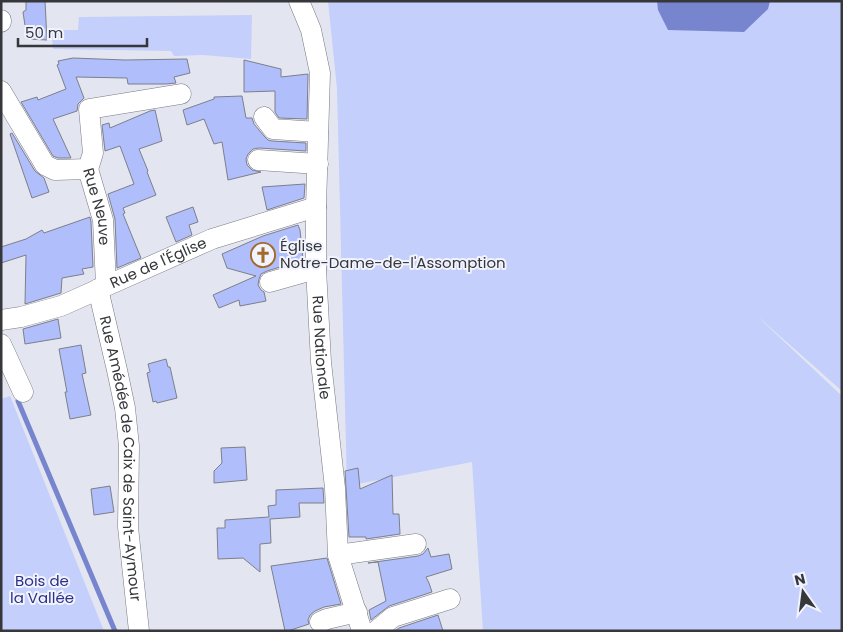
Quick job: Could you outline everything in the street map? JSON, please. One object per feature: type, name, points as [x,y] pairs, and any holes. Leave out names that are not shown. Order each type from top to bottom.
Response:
[{"type":"street","name":"Rue Nationale","points":[[299,1],[311,30],[320,73],[316,269],[321,362],[335,488],[338,555],[359,622]]},
{"type":"street","name":"Rue Nationale","points":[[311,30],[312,1]]},
{"type":"street","name":"Rue Neuve","points":[[1,91],[45,164],[55,170],[88,169],[103,220],[102,287]]},
{"type":"street","points":[[88,169],[93,153],[89,109],[181,94]]},
{"type":"street","points":[[264,117],[273,130],[318,132]]},
{"type":"street","points":[[258,160],[318,164]]},
{"type":"street","name":"Rue de l'Église","points":[[1,320],[21,317],[61,306],[212,239],[316,207]]},
{"type":"street","points":[[270,282],[316,269]]},
{"type":"street","name":"Rue Amédée de Caix de Saint-Aymour","points":[[102,287],[129,446],[128,527],[139,631]]},
{"type":"street","points":[[1,344],[23,392]]},
{"type":"street","points":[[338,555],[416,544]]},
{"type":"street","points":[[376,631],[393,617],[450,598]]},
{"type":"street","points":[[320,622],[326,619],[359,622]]},
{"type":"green space","points":[[328,1],[842,1],[842,391],[756,315],[842,396],[842,631],[483,631],[472,462],[347,486],[337,89]]},
{"type":"green space","points":[[252,15],[251,59],[203,55],[174,56],[171,51],[53,49],[51,30],[78,30],[79,17]]},
{"type":"green space","name":"Bois de la Vallée","points":[[10,396],[104,631],[1,631],[1,399]]},
{"type":"water","points":[[657,1],[770,1],[768,9],[744,32],[668,30],[658,10]]},
{"type":"building","points":[[26,1],[45,1],[47,40],[27,39],[23,12],[26,10]]},
{"type":"building","points":[[73,58],[125,60],[187,59],[190,73],[174,77],[176,83],[166,84],[128,84],[127,78],[76,77],[84,98],[78,104],[77,111],[53,119],[71,158],[58,158],[53,156],[21,102],[37,97],[38,100],[66,89],[57,65],[59,64],[58,61]]},
{"type":"building","points":[[244,60],[281,69],[281,77],[308,74],[307,119],[279,118],[275,112],[275,91],[244,92]]},
{"type":"building","points":[[242,96],[246,118],[252,118],[254,124],[268,140],[306,143],[306,151],[253,149],[246,159],[247,165],[252,170],[261,172],[228,180],[222,142],[214,144],[204,119],[187,125],[183,110],[214,99],[214,97]]},
{"type":"building","points":[[155,110],[162,141],[139,149],[156,195],[123,208],[125,213],[123,214],[141,258],[117,268],[115,219],[108,194],[134,184],[120,146],[105,151],[102,125],[109,123],[110,128]]},
{"type":"building","points":[[12,133],[35,171],[44,178],[49,192],[32,198],[10,134]]},
{"type":"building","points":[[305,184],[304,198],[267,210],[262,187]]},
{"type":"building","points":[[193,207],[198,222],[189,225],[192,235],[176,242],[166,217]]},
{"type":"building","points":[[90,217],[93,267],[82,269],[84,274],[62,278],[61,293],[25,304],[26,255],[1,263],[1,247],[26,239],[42,230],[44,233]]},
{"type":"building","name":"Église Notre-Dame-de-l'Assomption","points":[[298,225],[303,260],[261,274],[258,285],[264,292],[266,301],[240,306],[239,300],[219,308],[213,295],[256,276],[227,268],[222,254],[263,236]]},
{"type":"building","points":[[58,319],[61,338],[25,344],[23,329]]},
{"type":"building","points":[[81,345],[86,373],[82,374],[91,415],[70,419],[59,349]]},
{"type":"building","points":[[166,359],[168,367],[170,367],[177,398],[157,403],[156,401],[153,402],[147,373],[150,372],[148,364]]},
{"type":"building","points":[[245,447],[247,480],[214,483],[214,471],[222,463],[221,448]]},
{"type":"building","points":[[358,468],[360,489],[392,475],[393,514],[399,514],[400,534],[366,539],[366,537],[349,537],[345,471]]},
{"type":"building","points":[[110,486],[114,512],[94,515],[91,489]]},
{"type":"building","points":[[323,488],[324,503],[299,503],[300,517],[270,519],[271,543],[260,544],[260,572],[243,558],[218,559],[217,528],[225,528],[225,520],[269,517],[268,506],[276,505],[276,490]]},
{"type":"building","points":[[428,548],[431,557],[449,554],[452,569],[426,577],[432,592],[389,606],[371,620],[369,610],[386,601],[378,562],[368,563],[418,556],[423,554]]},
{"type":"building","points":[[327,558],[341,604],[324,607],[315,611],[310,615],[309,624],[285,631],[271,566]]},
{"type":"building","points":[[438,615],[443,631],[395,631],[399,628]]},
{"type":"waterway","points":[[18,401],[115,631]]},
{"type":"place","name":"Église Notre-Dame-de-l'Assomption","points":[[263,255]]}]
